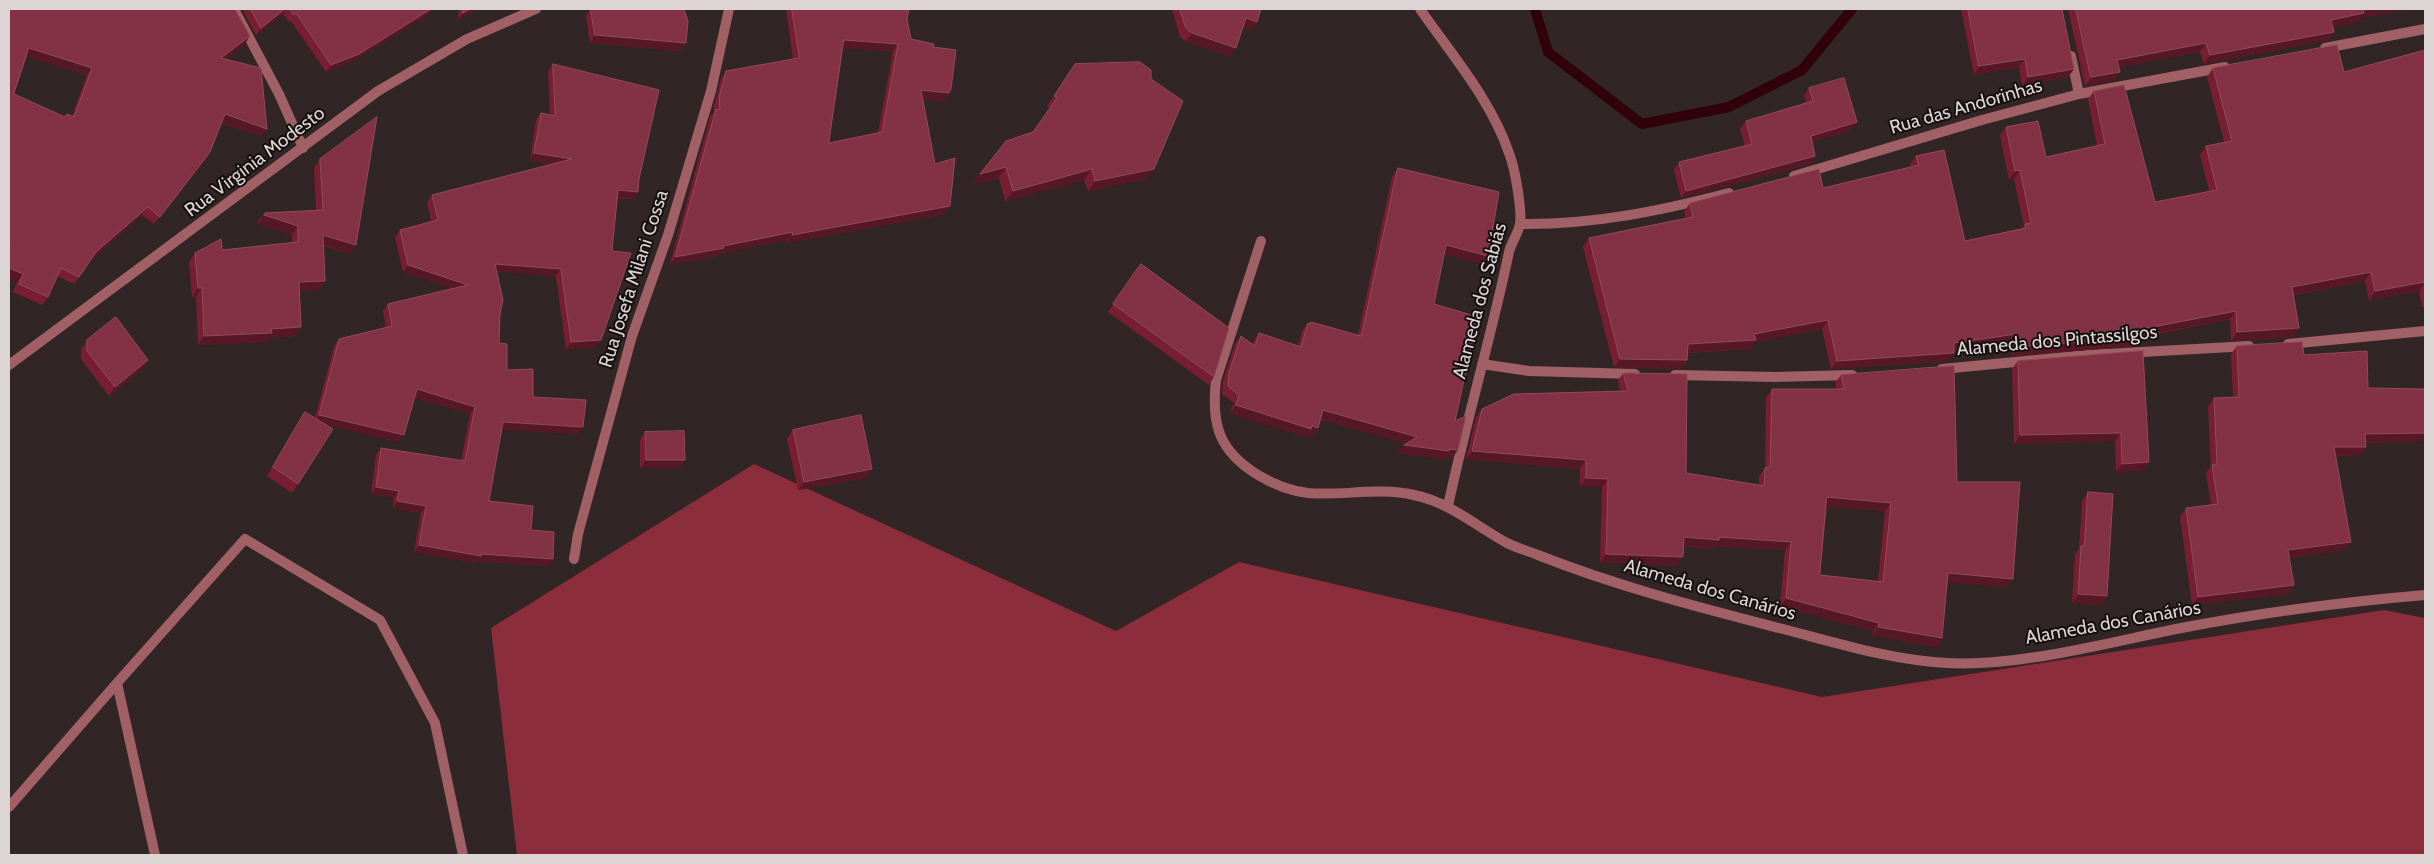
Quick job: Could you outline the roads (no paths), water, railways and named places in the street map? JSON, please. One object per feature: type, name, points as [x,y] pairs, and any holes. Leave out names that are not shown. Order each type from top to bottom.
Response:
[{"type":"street","points":[[234,9],[279,94],[303,148]]},
{"type":"street","name":"Rua Virginia Modesto","points":[[9,365],[378,91],[476,35],[536,9]]},
{"type":"street","name":"Rua Josefa Milani Cossa","points":[[574,559],[578,534],[632,336],[668,235],[711,91],[729,9]]},
{"type":"street","name":"Alameda dos Sabiás","points":[[1420,9],[1500,127],[1512,164],[1517,188],[1520,224],[1510,247],[1494,325],[1482,364],[1448,506]]},
{"type":"street","points":[[2316,50],[2425,29]]},
{"type":"street","points":[[2069,47],[2079,94]]},
{"type":"street","name":"Rua das Andorinhas","points":[[1785,178],[1973,122],[2079,94],[2239,64]]},
{"type":"street","points":[[1520,224],[1555,224],[1601,220],[1656,212],[1739,191]]},
{"type":"street","name":"Alameda dos Canários","points":[[1261,240],[1216,380],[1213,404],[1223,443],[1232,456],[1268,481],[1286,488],[1307,493],[1370,490],[1415,495],[1448,506],[1509,544],[1559,564],[1625,585],[1704,609],[1833,642],[1900,657],[1946,663],[1980,664],[2232,620],[2323,606],[2425,595]]},
{"type":"street","points":[[2280,345],[2425,331]]},
{"type":"street","name":"Alameda dos Pintassilgos","points":[[1929,370],[2088,355],[2263,345]]},
{"type":"street","points":[[1482,364],[1529,371],[1646,375]]},
{"type":"street","points":[[1666,375],[1775,378],[1867,374]]},
{"type":"street","points":[[9,807],[246,538],[380,620],[435,723],[463,855]]},
{"type":"street","points":[[117,683],[155,855]]},
{"type":"waterway","points":[[1535,9],[1548,52],[1642,124],[1729,107],[1802,70],[1852,9]]}]
